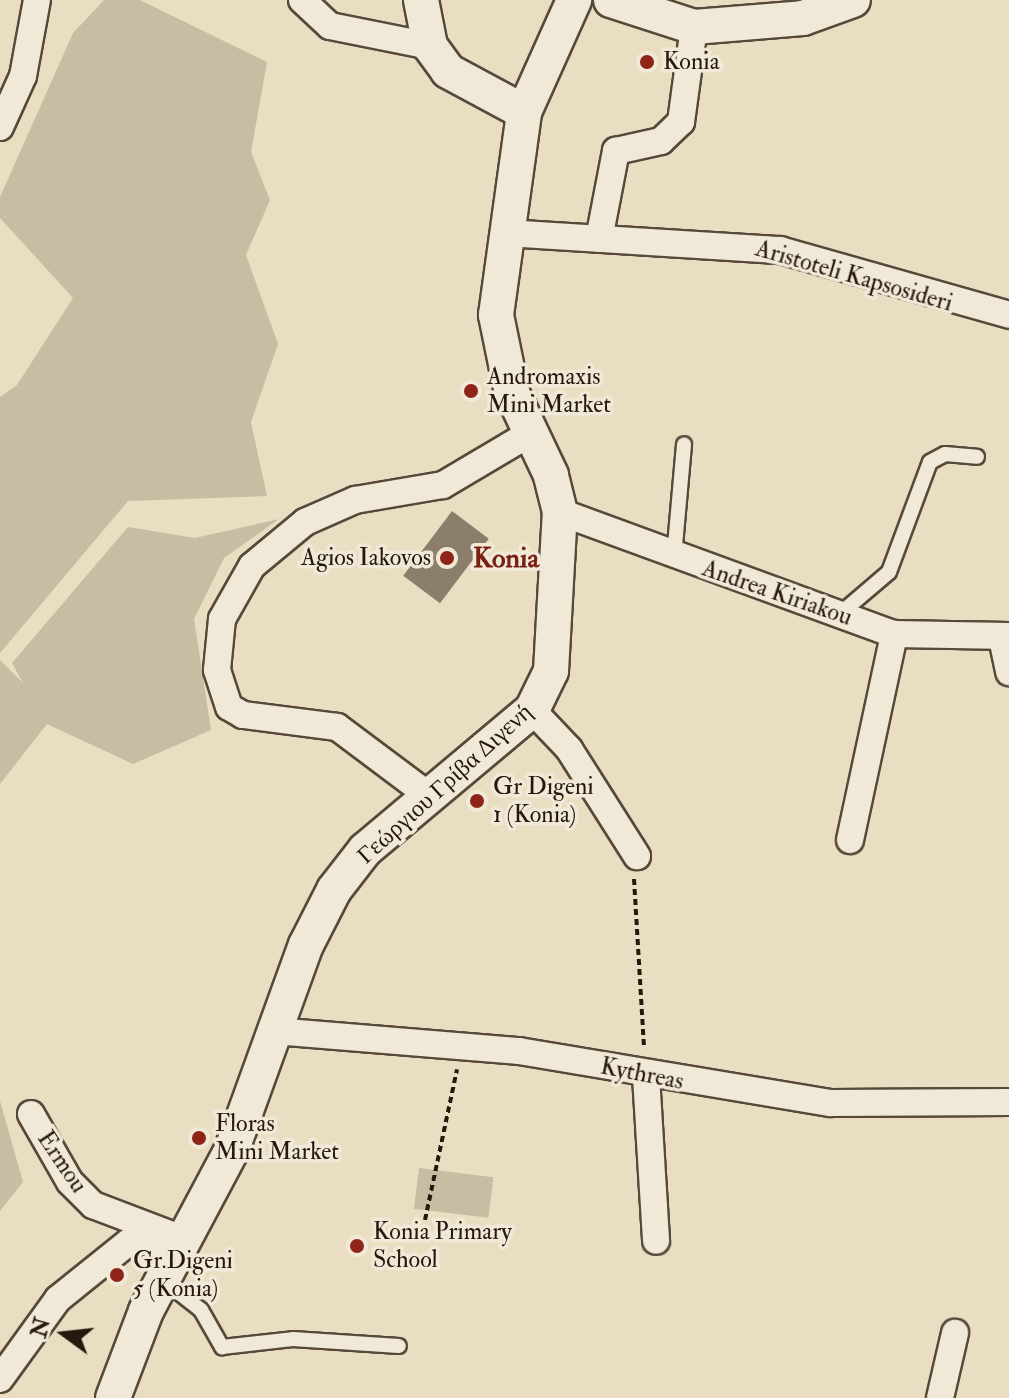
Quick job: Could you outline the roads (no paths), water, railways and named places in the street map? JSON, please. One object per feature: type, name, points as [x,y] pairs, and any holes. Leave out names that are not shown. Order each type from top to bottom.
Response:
[{"type":"street","points":[[0,127],[23,76],[37,0]]},
{"type":"street","points":[[302,0],[330,26],[430,46]]},
{"type":"street","points":[[421,0],[430,46],[468,85],[524,112]]},
{"type":"street","name":"Γεώργιου Γρίβα Διγενή","points":[[113,1398],[164,1281],[232,1149],[275,1031],[334,890],[365,850],[532,710],[554,653],[560,512],[529,434],[498,337],[507,233],[524,112],[574,0]]},
{"type":"street","points":[[611,0],[694,27],[803,18],[853,0]]},
{"type":"street","points":[[599,239],[616,151],[661,141],[681,122],[694,27]]},
{"type":"street","name":"Aristoteli Kapsosideri","points":[[507,233],[780,250],[1009,315]]},
{"type":"street","points":[[428,795],[337,727],[243,715],[229,707],[217,670],[222,619],[252,566],[305,522],[355,500],[443,485],[529,434]]},
{"type":"street","name":"Andrea Kiriakou","points":[[560,512],[673,558],[841,613],[894,634],[1005,637]]},
{"type":"street","points":[[850,840],[894,634]]},
{"type":"street","points":[[1005,637],[1009,672]]},
{"type":"street","points":[[532,710],[569,749],[637,856]]},
{"type":"street","name":"Kythreas","points":[[275,1031],[462,1047],[831,1103],[1009,1102]]},
{"type":"street","points":[[646,1076],[656,1241]]},
{"type":"street","name":"Ermou","points":[[31,1114],[70,1182],[93,1205],[187,1240]]},
{"type":"street","points":[[0,1379],[58,1299],[129,1242],[187,1240]]},
{"type":"street","points":[[940,1398],[955,1333]]},
{"type":"lane","points":[[673,558],[684,444]]},
{"type":"lane","points":[[841,613],[896,560],[930,462],[945,454],[977,457]]},
{"type":"lane","points":[[164,1281],[201,1310],[222,1347],[293,1339],[399,1346]]},
{"type":"place","name":"Konia","points":[[647,62]]},
{"type":"place","name":"Andromaxis Mini Market","points":[[471,391]]},
{"type":"place","name":"Agios Iakovos","points":[[447,558]]},
{"type":"place","name":"Gr Digeni 1 (Konia)","points":[[477,801]]},
{"type":"place","name":"Floras Mini Market","points":[[199,1138]]},
{"type":"place","name":"Konia Primary School","points":[[357,1246]]},
{"type":"place","name":"Gr.Digeni 5 (Konia)","points":[[117,1275]]},
{"type":"district","name":"Konia","points":[[506,559]]}]
